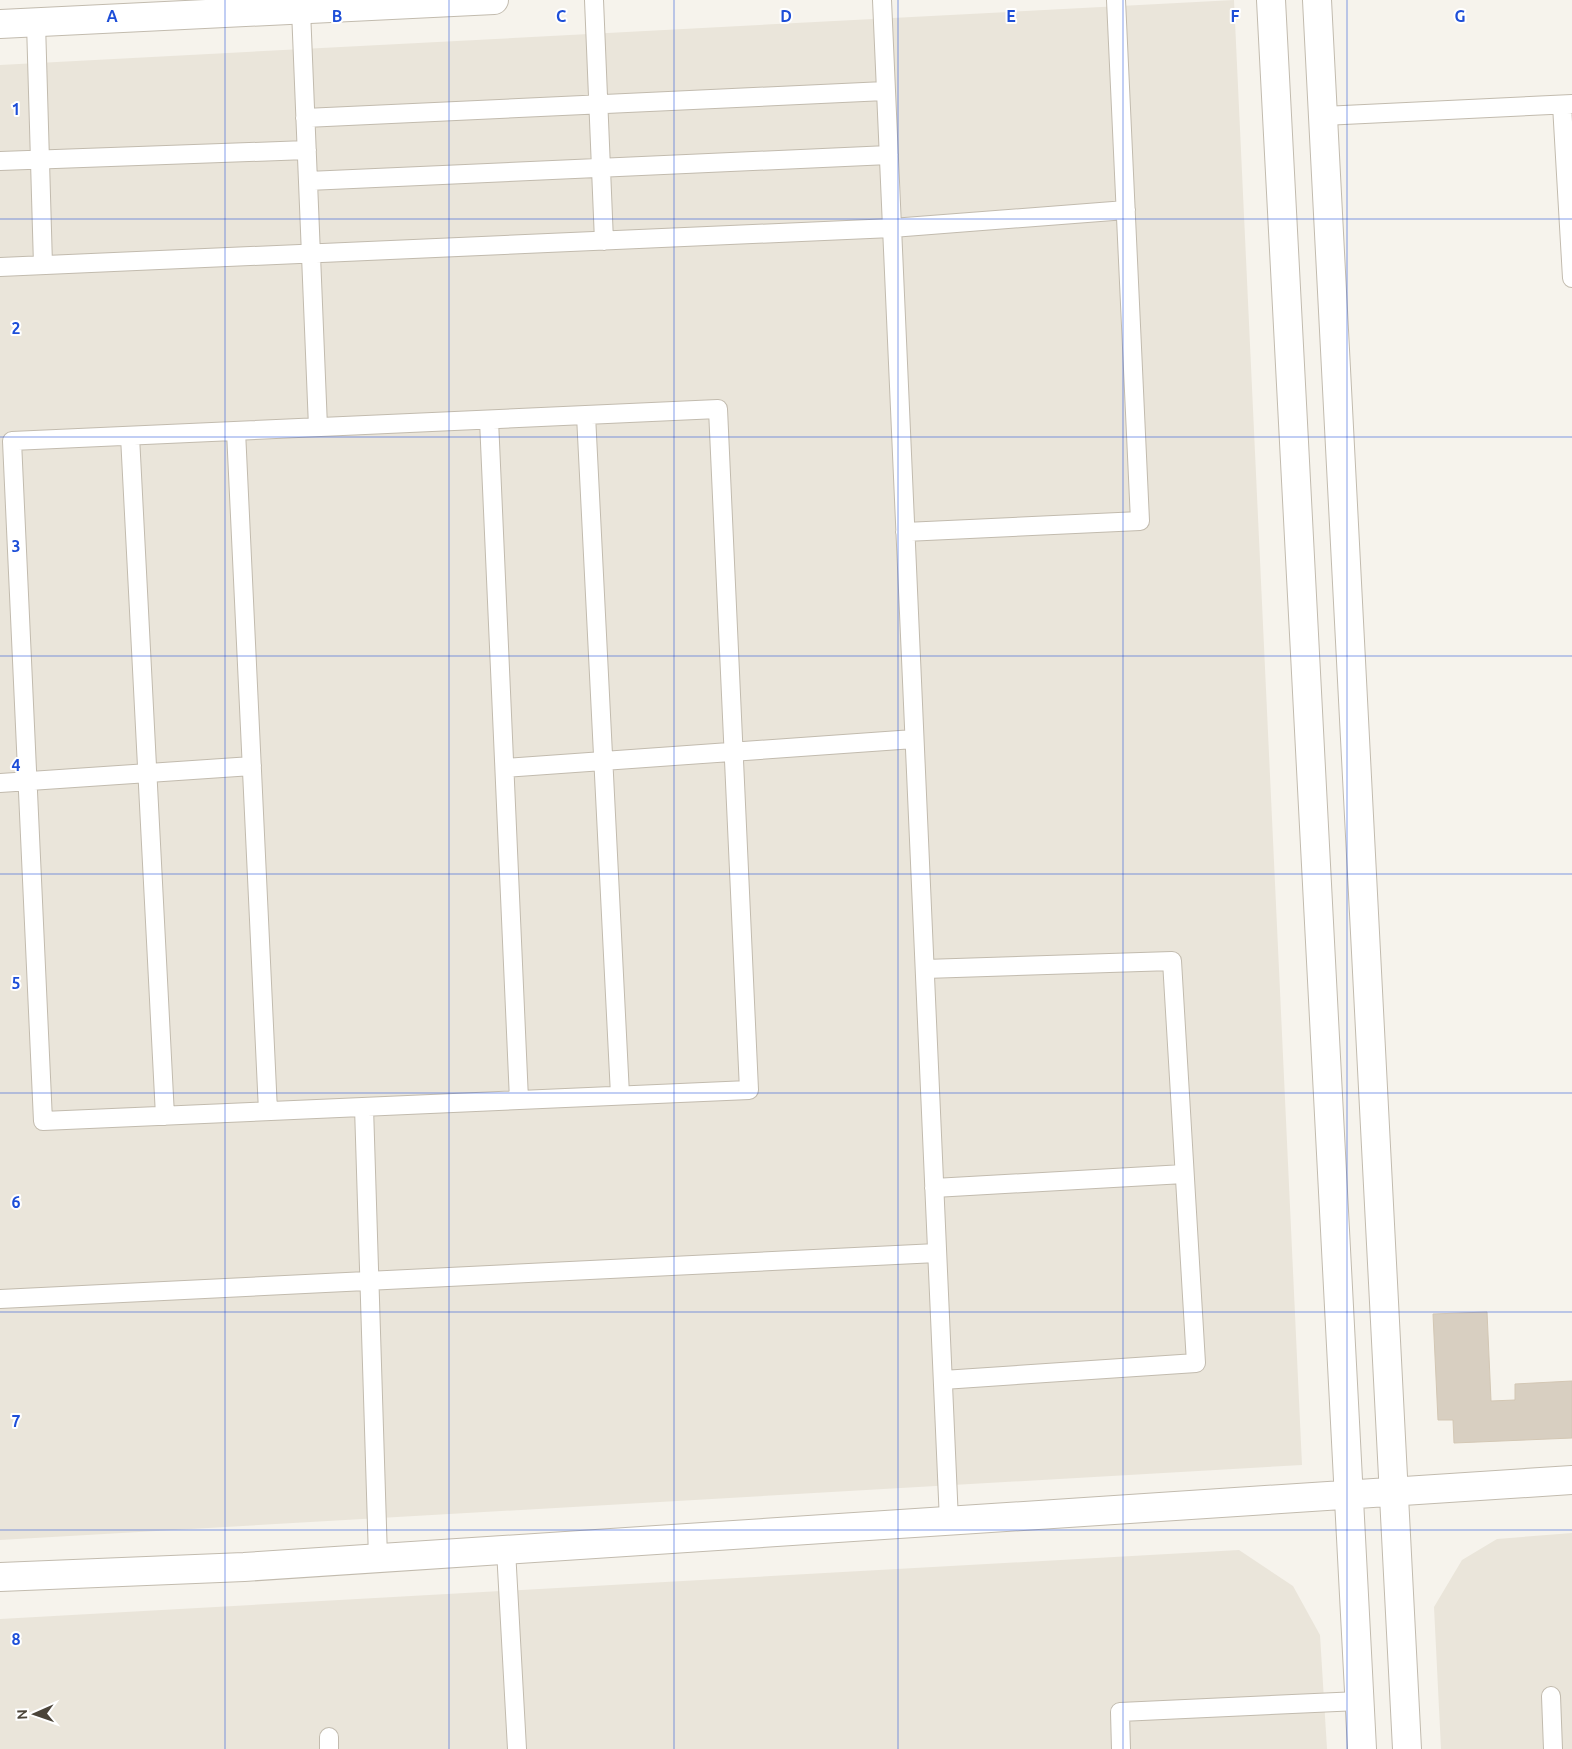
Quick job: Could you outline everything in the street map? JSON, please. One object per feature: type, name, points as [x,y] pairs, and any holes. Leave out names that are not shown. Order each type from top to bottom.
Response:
[{"type":"street","points":[[0,24],[494,0]]},
{"type":"street","points":[[1271,0],[1362,1749]]},
{"type":"street","points":[[1317,0],[1407,1749]]},
{"type":"street","points":[[0,1577],[244,1567],[1572,1480]]},
{"type":"lane","points":[[594,0],[604,241]]},
{"type":"lane","points":[[882,0],[949,1521]]},
{"type":"lane","points":[[905,532],[1140,522],[1116,0]]},
{"type":"lane","points":[[301,10],[318,427]]},
{"type":"lane","points":[[36,23],[44,265]]},
{"type":"lane","points":[[305,118],[885,91]]},
{"type":"lane","points":[[1323,116],[1567,104],[1572,278]]},
{"type":"lane","points":[[0,162],[307,150]]},
{"type":"lane","points":[[308,181],[889,155]]},
{"type":"lane","points":[[0,267],[892,228],[1126,210]]},
{"type":"lane","points":[[718,409],[749,1090],[43,1121],[12,441],[318,427],[718,409]]},
{"type":"lane","points":[[586,415],[620,1095]]},
{"type":"lane","points":[[489,420],[519,1100]]},
{"type":"lane","points":[[236,431],[268,1111]]},
{"type":"lane","points":[[130,436],[165,1116]]},
{"type":"lane","points":[[505,768],[914,739]]},
{"type":"lane","points":[[0,782],[252,766]]},
{"type":"lane","points":[[925,969],[1172,961],[1196,1363],[943,1380]]},
{"type":"lane","points":[[364,1107],[378,1558]]},
{"type":"lane","points":[[934,1188],[1184,1174]]},
{"type":"lane","points":[[0,1299],[937,1253]]},
{"type":"lane","points":[[506,1550],[517,1749]]},
{"type":"lane","points":[[1551,1696],[1553,1749]]},
{"type":"lane","points":[[1121,1749],[1120,1712],[1360,1701]]},
{"type":"shaded area","points":[[1234,0],[1302,1465],[0,1540],[0,65]]},
{"type":"shaded area","points":[[1572,1533],[1572,1749],[1441,1749],[1434,1607],[1462,1560],[1497,1539]]},
{"type":"shaded area","points":[[1239,1550],[1293,1586],[1320,1635],[1327,1749],[0,1749],[0,1619]]},
{"type":"building","points":[[1487,1312],[1491,1401],[1515,1400],[1515,1384],[1572,1381],[1572,1438],[1454,1443],[1453,1420],[1438,1420],[1433,1314]]}]
